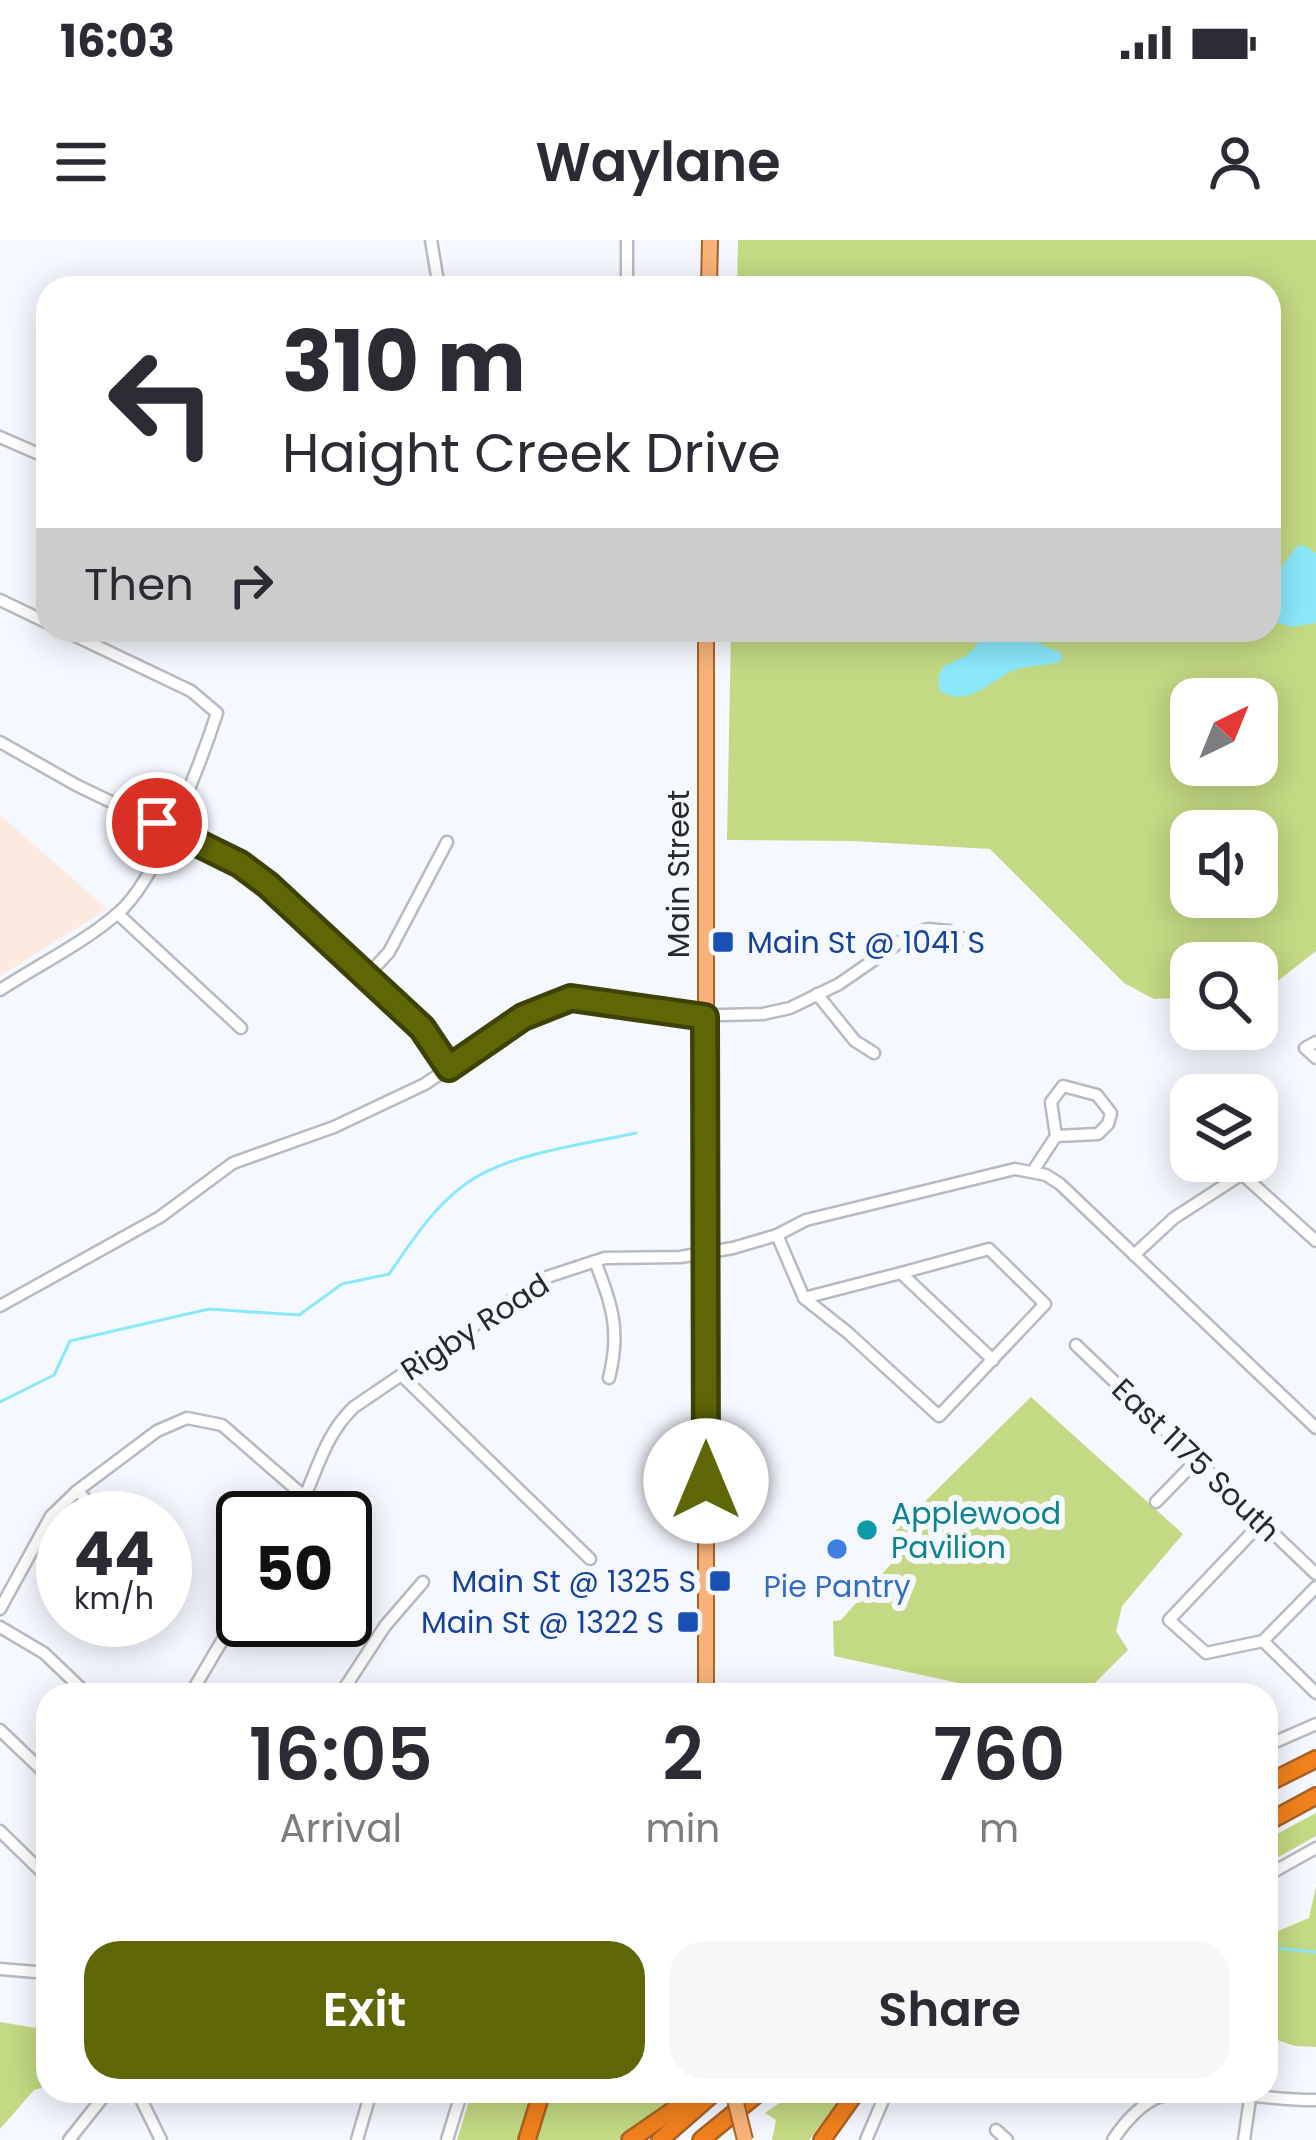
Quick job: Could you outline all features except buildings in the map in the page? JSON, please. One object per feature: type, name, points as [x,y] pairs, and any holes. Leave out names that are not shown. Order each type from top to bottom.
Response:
[{"type":"highway","points":[[1278,1775],[1316,1758]]},
{"type":"highway","points":[[1278,1813],[1316,1793]]},
{"type":"highway","points":[[527,2140],[538,2103]]},
{"type":"highway","points":[[630,2140],[684,2103]]},
{"type":"highway","points":[[660,2140],[702,2103]]},
{"type":"highway","points":[[701,2140],[749,2103]]},
{"type":"highway","points":[[713,2140],[752,2103]]},
{"type":"highway","points":[[822,2140],[848,2103]]},
{"type":"main road","points":[[709,276],[710,240]]},
{"type":"main road","name":"Main Street","points":[[706,642],[706,1683]]},
{"type":"main road","points":[[737,2103],[745,2140]]},
{"type":"street","points":[[431,240],[437,276]]},
{"type":"street","points":[[627,240],[627,276]]},
{"type":"street","points":[[0,437],[36,453]]},
{"type":"street","points":[[0,600],[36,617]]},
{"type":"street","points":[[0,990],[118,914],[140,892],[202,761],[217,713],[191,691],[88,642]]},
{"type":"street","points":[[0,742],[76,785],[240,864],[422,1028],[449,1068]]},
{"type":"street","points":[[366,976],[389,952],[447,842]]},
{"type":"street","points":[[118,914],[241,1028]]},
{"type":"street","points":[[0,1306],[160,1217],[232,1163],[350,1120],[449,1068],[523,1017],[571,998],[705,1017],[763,1014],[790,1008],[839,983],[910,934],[928,929],[949,931],[974,945]]},
{"type":"street","points":[[817,994],[856,1041],[874,1053]]},
{"type":"street","points":[[1311,1045],[1316,1058]]},
{"type":"street","points":[[1056,1136],[1105,1130],[1111,1113],[1097,1095],[1063,1086],[1051,1102],[1056,1136],[1034,1171],[1060,1184],[1316,1428]]},
{"type":"street","name":"Rigby Road","points":[[308,1491],[335,1425],[544,1278],[618,1256],[706,1253],[901,1195],[1016,1169],[1034,1171]]},
{"type":"street","points":[[1134,1255],[1174,1218],[1242,1174],[1316,1241]]},
{"type":"street","points":[[777,1235],[804,1298],[939,1415],[1045,1304],[989,1249],[804,1298]]},
{"type":"street","points":[[595,1261],[612,1306],[618,1342],[609,1378]]},
{"type":"street","points":[[902,1273],[993,1360]]},
{"type":"street","name":"East 1175 South","points":[[1076,1345],[1316,1574]]},
{"type":"street","points":[[401,1375],[590,1559]]},
{"type":"street","points":[[77,1491],[157,1431],[187,1418],[222,1425],[298,1491]]},
{"type":"street","points":[[1156,1502],[1196,1461]]},
{"type":"street","points":[[1261,1523],[1169,1620],[1206,1653],[1263,1641],[1316,1587]]},
{"type":"street","points":[[0,1609],[36,1542]]},
{"type":"street","points":[[348,1683],[385,1626],[423,1582]]},
{"type":"street","points":[[0,1628],[44,1653],[75,1683]]},
{"type":"street","points":[[1263,1641],[1316,1693]]},
{"type":"street","points":[[197,1683],[218,1647]]},
{"type":"street","points":[[1278,1741],[1316,1724]]},
{"type":"street","points":[[0,1730],[36,1764]]},
{"type":"street","points":[[0,1831],[36,1866]]},
{"type":"street","points":[[1278,1869],[1316,1848]]},
{"type":"street","points":[[0,1969],[36,1972]]},
{"type":"street","points":[[1278,2099],[1316,2100]]},
{"type":"street","points":[[69,2140],[98,2103]]},
{"type":"street","points":[[143,2103],[161,2140]]},
{"type":"street","points":[[357,2140],[368,2103]]},
{"type":"street","points":[[447,2140],[458,2103]]},
{"type":"street","points":[[866,2140],[881,2103]]},
{"type":"street","points":[[1113,2140],[1149,2103]]},
{"type":"street","points":[[1244,2140],[1249,2103]]},
{"type":"street","points":[[996,2130],[1007,2140]]},
{"type":"shaded area","points":[[0,815],[107,909],[0,976]]},
{"type":"green space","points":[[738,240],[1316,240],[1316,951],[1278,981],[1278,942],[1170,942],[1170,998],[1154,999],[1124,983],[990,849],[727,840],[731,642],[1281,642],[1281,276],[737,276]]},
{"type":"green space","points":[[1031,1397],[1183,1534],[1122,1606],[1116,1631],[1128,1650],[1095,1683],[959,1683],[834,1656],[833,1621],[841,1620],[906,1547],[892,1534]]},
{"type":"green space","points":[[1316,1813],[1316,1836],[1278,1857],[1278,1834]]},
{"type":"green space","points":[[1316,1886],[1316,2047],[1278,2040],[1278,1931],[1309,1918]]},
{"type":"green space","points":[[0,2022],[36,2028],[36,2089],[0,2129]]},
{"type":"green space","points":[[468,2103],[528,2103],[518,2140],[457,2140]]},
{"type":"green space","points":[[545,2103],[668,2103],[618,2140],[534,2140]]},
{"type":"green space","points":[[780,2103],[836,2103],[809,2140],[772,2140],[776,2120],[765,2113]]},
{"type":"water","points":[[1303,545],[1316,553],[1316,623],[1291,627],[1281,624],[1281,568],[1296,547]]},
{"type":"water","points":[[978,642],[1036,642],[1061,653],[1063,660],[1014,670],[966,696],[939,690],[942,668],[968,654]]},
{"type":"waterway","points":[[0,1402],[54,1375],[70,1341],[209,1309],[299,1315],[342,1284],[389,1274],[444,1202],[484,1173],[548,1151],[636,1133]]},
{"type":"waterway","points":[[1278,1948],[1316,1952]]},
{"type":"place","name":"Main St @ 1041 S","points":[[723,942]]},
{"type":"place","name":"Applewood Pavilion","points":[[867,1530]]},
{"type":"place","name":"Pie Pantry","points":[[837,1549]]},
{"type":"place","name":"Main St @ 1325 S","points":[[720,1581]]},
{"type":"place","name":"Main St @ 1322 S","points":[[688,1622]]},
{"type":"route","points":[[157,823],[240,864],[268,885],[422,1028],[449,1068],[523,1017],[571,998],[705,1017],[706,1481]]}]
